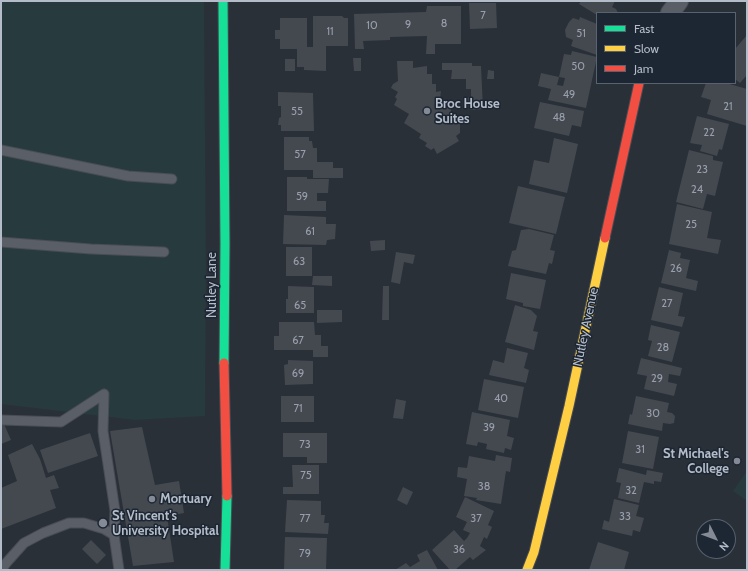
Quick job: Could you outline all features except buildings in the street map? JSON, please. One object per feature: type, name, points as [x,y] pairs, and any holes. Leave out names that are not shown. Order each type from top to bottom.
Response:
[{"type":"street","name":"Nutley Lane","points":[[223,1],[225,239],[224,372],[227,484],[225,570]]},
{"type":"street","points":[[671,12],[679,1]]},
{"type":"street","name":"Nutley Avenue","points":[[527,570],[534,552],[569,406],[639,84]]},
{"type":"lane","points":[[1,150],[128,176],[172,179]]},
{"type":"lane","points":[[1,242],[91,249],[164,252]]},
{"type":"lane","points":[[1,420],[61,422],[104,394],[103,431],[115,511],[114,535],[119,570]]},
{"type":"lane","points":[[1,570],[24,543],[43,533],[70,523],[84,523],[104,529],[114,535]]},
{"type":"green space","points":[[1,1],[204,1],[206,264],[205,416],[135,420],[1,404]]},
{"type":"green space","points":[[747,471],[747,501],[733,491]]},
{"type":"traffic: fast","points":[[223,1],[225,244],[224,363]]},
{"type":"traffic: fast","points":[[225,570],[227,496]]},
{"type":"traffic: slow","points":[[527,570],[534,552],[569,406],[605,238]]},
{"type":"traffic: jam","points":[[605,238],[639,84]]},
{"type":"traffic: jam","points":[[224,363],[227,496]]},
{"type":"place","name":"Broc House Suites","points":[[427,111]]},
{"type":"place","name":"St Michael's College","points":[[737,461]]},
{"type":"place","name":"Mortuary","points":[[152,499]]},
{"type":"place","name":"St Vincent's University Hospital","points":[[103,523]]}]
